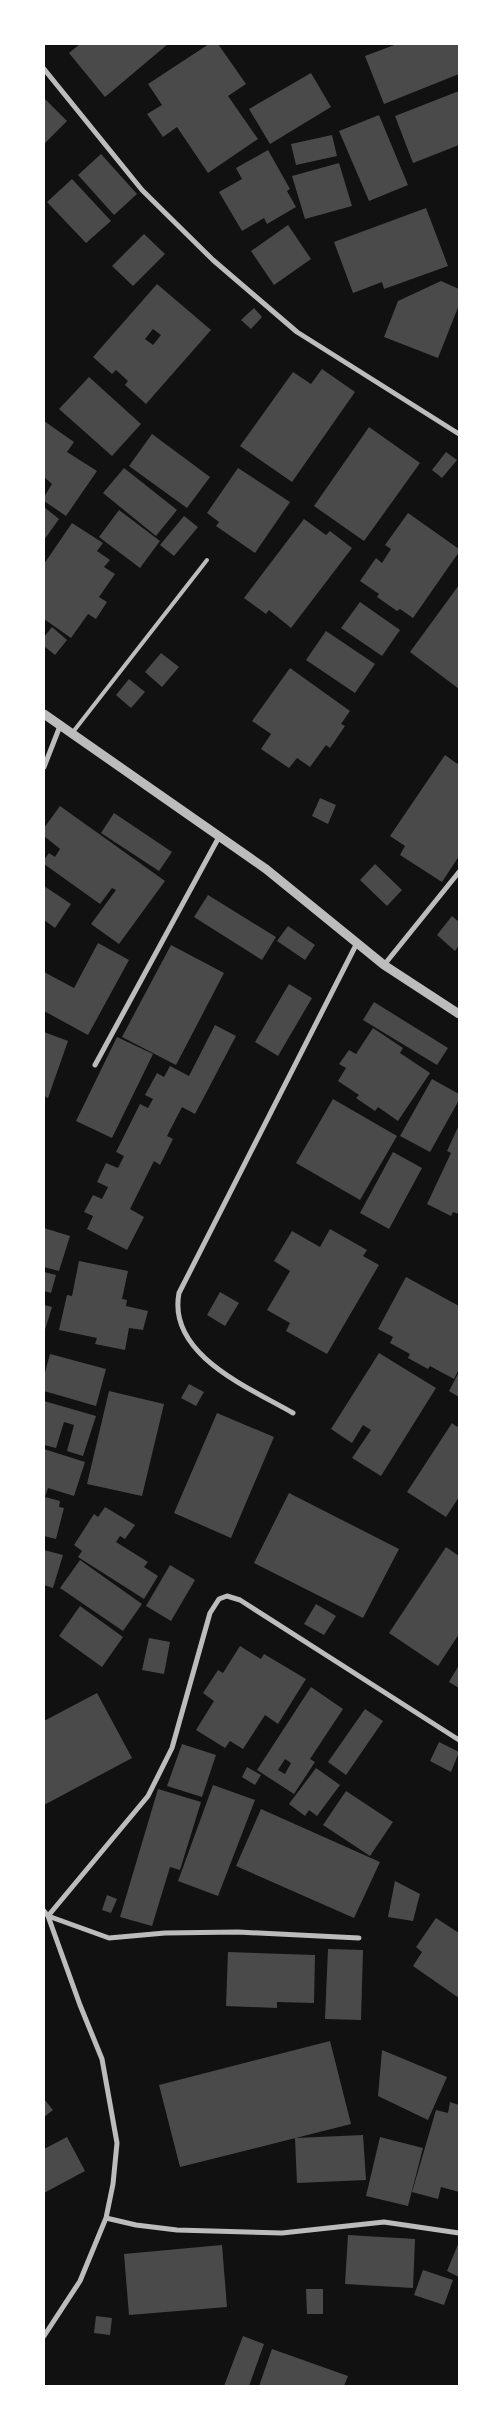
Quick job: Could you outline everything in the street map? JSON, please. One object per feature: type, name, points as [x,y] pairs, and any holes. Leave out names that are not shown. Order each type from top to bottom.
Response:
[{"type":"street","points":[[44,69],[142,190],[213,260],[297,332],[459,434]]},
{"type":"street","points":[[44,714],[266,869],[384,965],[459,1014]]},
{"type":"street","points":[[44,767],[60,726]]},
{"type":"street","points":[[95,1065],[219,837]]},
{"type":"street","points":[[384,965],[459,872]]},
{"type":"street","points":[[293,1413],[212,1367],[189,1340],[180,1322],[176,1307],[179,1293],[357,942]]},
{"type":"street","points":[[48,1916],[148,1796],[172,1748],[210,1613],[219,1599],[227,1596],[240,1600],[459,1740]]},
{"type":"street","points":[[44,1911],[48,1916],[80,2005],[102,2059],[117,2143],[113,2184],[106,2218],[80,2280],[44,2336]]},
{"type":"street","points":[[48,1916],[109,1938],[238,1932],[359,1938]]},
{"type":"street","points":[[106,2218],[136,2225],[177,2230],[282,2233],[384,2222],[459,2233]]},
{"type":"lane","points":[[71,734],[207,560]]},
{"type":"building","points":[[80,44],[168,44],[105,97],[69,53]]},
{"type":"building","points":[[209,44],[218,44],[246,84],[228,96],[258,139],[208,173],[177,127],[163,137],[147,114],[162,105],[148,84]]},
{"type":"building","points":[[397,44],[459,44],[459,74],[384,104],[365,56]]},
{"type":"building","points":[[311,73],[331,107],[270,144],[249,109]]},
{"type":"building","points":[[459,91],[459,145],[413,163],[395,116]]},
{"type":"building","points":[[44,98],[67,121],[44,144]]},
{"type":"building","points":[[379,115],[408,185],[369,201],[339,131]]},
{"type":"building","points":[[332,135],[337,156],[296,165],[291,144]]},
{"type":"building","points":[[268,150],[290,189],[287,191],[296,207],[267,224],[264,218],[242,231],[219,192],[242,179],[236,168]]},
{"type":"building","points":[[101,154],[137,194],[114,215],[78,175]]},
{"type":"building","points":[[339,163],[352,206],[305,219],[292,176]]},
{"type":"building","points":[[72,179],[111,221],[86,243],[47,202]]},
{"type":"building","points":[[426,208],[448,266],[384,289],[382,282],[353,293],[334,242]]},
{"type":"building","points":[[288,225],[311,259],[274,285],[251,251]]},
{"type":"building","points":[[144,234],[165,254],[133,286],[112,266]]},
{"type":"building","points":[[441,281],[459,289],[459,305],[438,358],[384,337],[398,301]]},
{"type":"building","points":[[157,284],[211,330],[146,404],[125,385],[128,381],[116,370],[112,374],[93,357]],"holes":[[[153,329],[161,335],[153,345],[145,339]]]},
{"type":"building","points":[[254,308],[262,317],[251,329],[241,320]]},
{"type":"building","points":[[322,369],[355,392],[292,482],[240,446],[293,372],[311,384]]},
{"type":"building","points":[[89,377],[141,424],[112,456],[59,409]]},
{"type":"building","points":[[44,421],[74,442],[67,452],[97,471],[66,516],[44,501],[44,497],[52,484],[44,477]]},
{"type":"building","points":[[369,427],[420,463],[364,541],[314,506]]},
{"type":"building","points":[[152,434],[210,477],[187,508],[129,466]]},
{"type":"building","points":[[446,452],[457,460],[442,478],[432,470]]},
{"type":"building","points":[[124,468],[177,510],[156,536],[103,493]]},
{"type":"building","points":[[238,468],[290,502],[255,553],[216,526],[219,522],[207,513]]},
{"type":"building","points":[[44,507],[59,519],[44,540]]},
{"type":"building","points":[[119,510],[160,541],[140,568],[99,537]]},
{"type":"building","points":[[408,513],[459,549],[459,552],[413,618],[400,609],[397,611],[377,597],[379,594],[360,581],[376,558],[382,563],[391,549],[385,545]]},
{"type":"building","points":[[184,516],[198,527],[174,556],[160,545]]},
{"type":"building","points":[[304,519],[326,535],[330,531],[352,548],[291,628],[269,610],[266,614],[244,598]]},
{"type":"building","points":[[72,523],[103,543],[97,551],[110,560],[104,567],[115,574],[99,597],[107,602],[96,619],[88,614],[71,638],[44,619],[44,564]]},
{"type":"building","points":[[459,585],[459,689],[410,652]]},
{"type":"building","points":[[360,602],[400,630],[382,656],[341,628]]},
{"type":"building","points":[[52,627],[67,640],[55,655],[44,646],[44,637]]},
{"type":"building","points":[[326,631],[375,664],[355,693],[306,660]]},
{"type":"building","points":[[161,653],[179,667],[162,687],[145,672]]},
{"type":"building","points":[[290,668],[350,711],[341,724],[345,726],[330,748],[326,745],[310,767],[297,758],[289,768],[261,749],[271,734],[252,721]]},
{"type":"building","points":[[129,679],[145,692],[131,708],[116,695]]},
{"type":"building","points":[[445,755],[459,765],[459,856],[442,882],[400,855],[405,846],[390,836]]},
{"type":"building","points":[[320,798],[336,805],[328,824],[312,816]]},
{"type":"building","points":[[60,806],[165,881],[119,944],[91,924],[116,890],[112,888],[100,904],[44,864],[44,860],[49,853],[55,857],[60,849],[44,836],[44,828]]},
{"type":"building","points":[[114,813],[172,852],[159,871],[101,833]]},
{"type":"building","points":[[375,864],[402,890],[387,906],[360,880]]},
{"type":"building","points":[[44,886],[71,904],[55,928],[44,920]]},
{"type":"building","points":[[208,895],[276,937],[262,960],[194,917]]},
{"type":"building","points":[[452,916],[459,922],[459,945],[455,951],[437,935]]},
{"type":"building","points":[[288,926],[315,945],[305,960],[277,941]]},
{"type":"building","points":[[98,943],[129,960],[88,1035],[44,1011],[44,972],[74,988]]},
{"type":"building","points":[[171,945],[224,973],[176,1065],[122,1037]]},
{"type":"building","points":[[289,984],[312,998],[278,1056],[255,1042]]},
{"type":"building","points":[[374,1002],[448,1048],[437,1065],[363,1020]]},
{"type":"building","points":[[215,1025],[236,1036],[195,1114],[182,1107],[167,1136],[173,1139],[160,1165],[154,1161],[130,1209],[144,1217],[127,1250],[87,1229],[93,1216],[84,1212],[93,1195],[102,1199],[108,1187],[97,1182],[106,1163],[118,1168],[124,1156],[116,1152],[140,1104],[148,1108],[153,1099],[145,1095],[157,1073],[164,1077],[170,1066],[189,1076]]},
{"type":"building","points":[[373,1028],[403,1048],[400,1053],[430,1073],[398,1121],[378,1107],[375,1111],[356,1098],[359,1095],[338,1081],[346,1068],[339,1064],[349,1050],[356,1054]]},
{"type":"building","points":[[44,1032],[68,1041],[48,1098],[44,1096]]},
{"type":"building","points":[[117,1037],[153,1054],[112,1138],[76,1121]]},
{"type":"building","points":[[432,1079],[459,1094],[459,1100],[430,1152],[400,1136]]},
{"type":"building","points":[[333,1099],[397,1136],[360,1200],[296,1163]]},
{"type":"building","points":[[459,1125],[459,1214],[453,1212],[451,1216],[427,1204],[451,1153],[447,1151]]},
{"type":"building","points":[[393,1152],[422,1168],[389,1229],[360,1213]]},
{"type":"building","points":[[44,1228],[70,1236],[59,1271],[44,1267]]},
{"type":"building","points":[[330,1229],[367,1250],[363,1256],[379,1265],[327,1354],[286,1331],[290,1323],[267,1310],[290,1271],[274,1261],[292,1231],[320,1247]]},
{"type":"building","points":[[79,1261],[128,1271],[122,1299],[127,1300],[126,1306],[148,1311],[143,1330],[129,1328],[125,1350],[95,1344],[97,1338],[59,1330],[67,1295],[72,1296]]},
{"type":"building","points":[[44,1272],[56,1275],[51,1293],[44,1291]]},
{"type":"building","points":[[406,1277],[459,1306],[459,1369],[454,1379],[430,1366],[428,1369],[408,1358],[410,1354],[390,1343],[393,1337],[378,1329]]},
{"type":"building","points":[[220,1292],[239,1303],[225,1326],[207,1315]]},
{"type":"building","points":[[44,1305],[52,1307],[44,1333]]},
{"type":"building","points":[[379,1353],[436,1388],[381,1476],[352,1458],[371,1430],[363,1425],[352,1443],[331,1429]]},
{"type":"building","points":[[50,1354],[106,1369],[96,1406],[44,1391],[44,1376]]},
{"type":"building","points":[[459,1372],[459,1397],[449,1391]]},
{"type":"building","points":[[189,1384],[204,1392],[196,1406],[181,1398]]},
{"type":"building","points":[[109,1391],[164,1404],[142,1496],[87,1484]]},
{"type":"building","points":[[44,1401],[96,1416],[83,1456],[67,1451],[74,1425],[64,1422],[56,1448],[44,1445]]},
{"type":"building","points":[[217,1413],[274,1437],[231,1538],[174,1513]]},
{"type":"building","points":[[452,1423],[457,1427],[459,1423],[459,1497],[446,1517],[407,1492]]},
{"type":"building","points":[[44,1449],[85,1462],[74,1496],[48,1488],[45,1497],[60,1501],[59,1507],[64,1508],[56,1539],[44,1536]]},
{"type":"building","points":[[289,1493],[399,1549],[363,1618],[254,1563]]},
{"type":"building","points":[[105,1507],[135,1525],[125,1539],[120,1536],[116,1542],[148,1562],[144,1567],[158,1576],[144,1599],[78,1557],[82,1551],[74,1545],[94,1514],[98,1517]]},
{"type":"building","points":[[446,1547],[459,1556],[459,1634],[438,1666],[389,1633]]},
{"type":"building","points":[[44,1550],[63,1555],[53,1588],[44,1585]]},
{"type":"building","points":[[80,1560],[142,1604],[123,1631],[60,1588]]},
{"type":"building","points":[[170,1565],[195,1580],[171,1621],[146,1606]]},
{"type":"building","points":[[316,1604],[336,1616],[324,1635],[304,1624]]},
{"type":"building","points":[[80,1606],[123,1637],[102,1667],[59,1636]]},
{"type":"building","points":[[149,1638],[170,1642],[164,1674],[142,1670]]},
{"type":"building","points":[[240,1646],[261,1659],[264,1654],[306,1679],[278,1724],[265,1715],[243,1749],[230,1741],[225,1748],[196,1730],[214,1701],[203,1693],[218,1670],[223,1673]]},
{"type":"building","points":[[459,1665],[459,1688],[449,1682]]},
{"type":"building","points":[[311,1687],[343,1709],[310,1759],[315,1762],[294,1794],[257,1770]],"holes":[[[285,1759],[291,1763],[285,1774],[278,1770]]]},
{"type":"building","points":[[97,1693],[132,1758],[44,1805],[44,1721]]},
{"type":"building","points":[[365,1709],[383,1721],[346,1775],[328,1762]]},
{"type":"building","points":[[439,1742],[459,1752],[451,1772],[430,1761]]},
{"type":"building","points":[[182,1744],[216,1755],[202,1797],[167,1786]]},
{"type":"building","points":[[247,1767],[261,1775],[255,1785],[242,1777]]},
{"type":"building","points":[[316,1768],[340,1785],[317,1816],[309,1810],[305,1816],[289,1804]]},
{"type":"building","points":[[213,1785],[255,1800],[218,1896],[178,1881]]},
{"type":"building","points":[[158,1789],[201,1802],[180,1870],[170,1867],[152,1926],[120,1917]]},
{"type":"building","points":[[346,1791],[393,1822],[370,1856],[323,1825]]},
{"type":"building","points":[[261,1809],[380,1862],[354,1918],[236,1866]]},
{"type":"building","points":[[395,1881],[420,1894],[413,1921],[388,1917]]},
{"type":"building","points":[[107,1895],[117,1899],[111,1913],[102,1910]]},
{"type":"building","points":[[436,1918],[459,1933],[459,1998],[413,1966],[422,1952],[416,1947]]},
{"type":"building","points":[[328,1949],[363,1950],[361,2020],[325,2019]]},
{"type":"building","points":[[228,1952],[315,1955],[314,2003],[277,2002],[277,2008],[226,2006]]},
{"type":"building","points":[[330,2041],[351,2124],[180,2167],[159,2085]]},
{"type":"building","points":[[382,2050],[447,2077],[428,2120],[378,2096]]},
{"type":"building","points":[[44,2099],[53,2110],[44,2117]]},
{"type":"building","points":[[450,2102],[459,2105],[459,2192],[441,2187],[438,2199],[412,2192],[436,2110],[448,2113]]},
{"type":"building","points":[[363,2135],[366,2180],[297,2183],[295,2138]]},
{"type":"building","points":[[67,2137],[85,2171],[44,2193],[44,2149]]},
{"type":"building","points":[[380,2137],[423,2148],[408,2206],[366,2196]]},
{"type":"building","points":[[348,2235],[415,2239],[413,2288],[345,2284]]},
{"type":"building","points":[[459,2242],[459,2277],[447,2271]]},
{"type":"building","points":[[222,2245],[227,2307],[129,2315],[124,2254]]},
{"type":"building","points":[[423,2270],[453,2280],[444,2305],[414,2295]]},
{"type":"building","points":[[306,2289],[323,2289],[323,2314],[307,2314]]},
{"type":"building","points":[[96,2316],[112,2318],[110,2335],[94,2333]]},
{"type":"building","points":[[243,2336],[264,2344],[249,2386],[224,2386]]},
{"type":"building","points":[[272,2349],[348,2376],[344,2386],[259,2386]]}]
